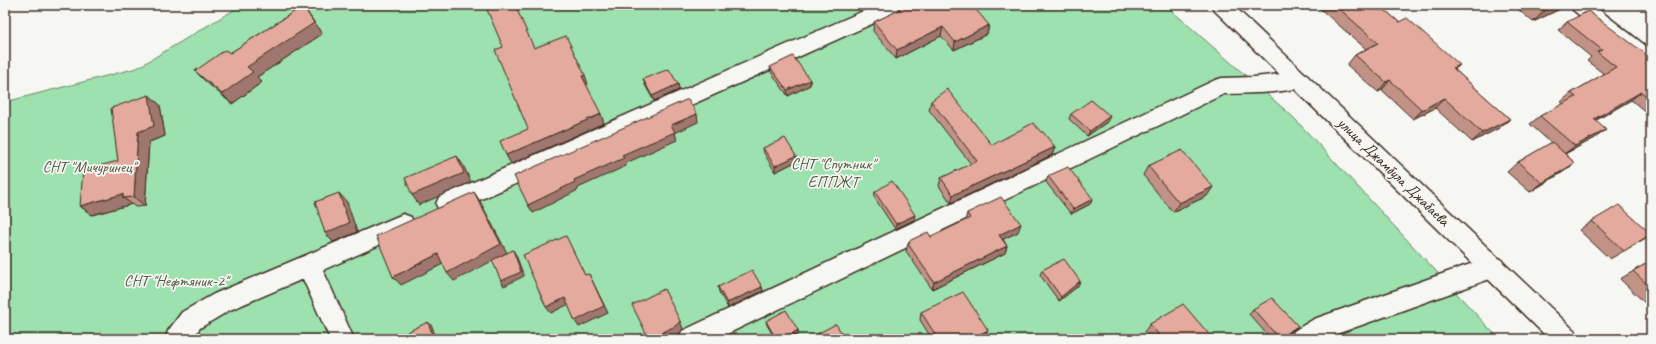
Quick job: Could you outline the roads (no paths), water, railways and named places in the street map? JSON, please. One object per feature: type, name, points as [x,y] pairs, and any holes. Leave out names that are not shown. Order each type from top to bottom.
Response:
[{"type":"main road","points":[[177,339],[191,320],[222,302],[310,266],[896,5]]},
{"type":"main road","name":"улица Джамбула Джабаева","points":[[1221,5],[1566,339]]},
{"type":"main road","points":[[1580,5],[1651,61]]},
{"type":"main road","points":[[691,339],[1222,86],[1254,85],[1299,80]]},
{"type":"main road","points":[[310,266],[342,339]]},
{"type":"main road","points":[[1303,339],[1323,327],[1493,267]]},
{"type":"park label","name":"СНТ \"Мичуринец\"","points":[[89,166]]},
{"type":"park label","name":"СНТ \"Спутник\" ЕППЖТ","points":[[833,172]]},
{"type":"park label","name":"СНТ \"Нефтяник-2\"","points":[[176,280]]}]
